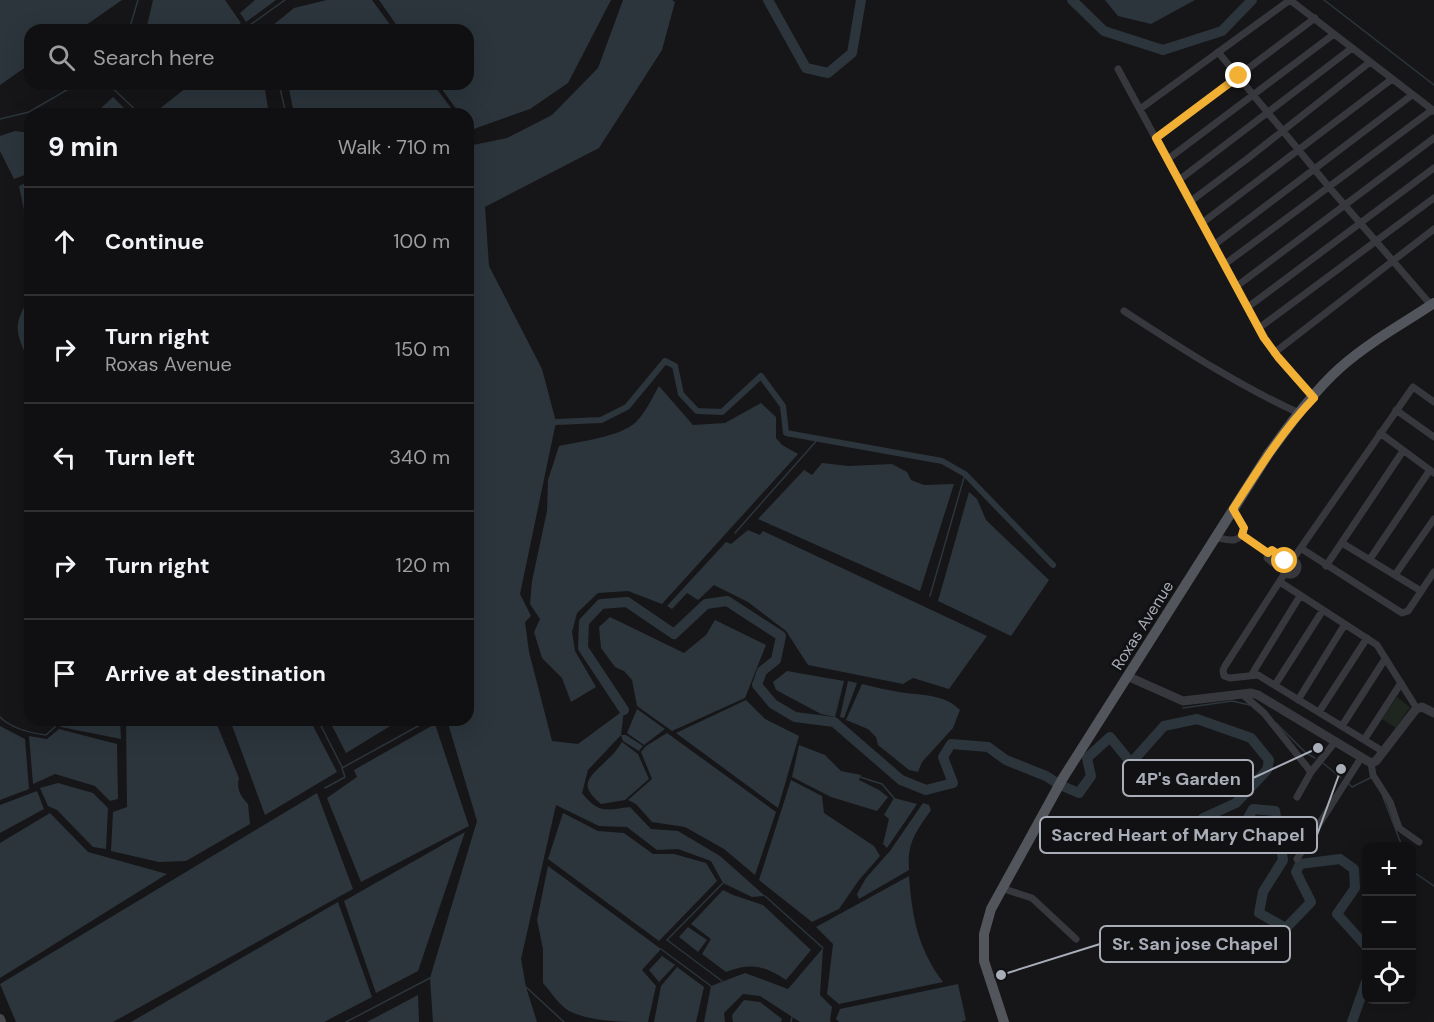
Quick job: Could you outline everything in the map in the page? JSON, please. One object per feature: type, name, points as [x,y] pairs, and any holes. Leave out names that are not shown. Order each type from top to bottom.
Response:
[{"type":"main road","name":"Roxas Avenue","points":[[1004,1022],[984,961],[984,934],[991,909],[1055,791],[1269,453],[1299,413],[1354,356],[1432,304]]},
{"type":"street","points":[[1140,108],[1290,0],[1433,111],[1225,264]]},
{"type":"street","points":[[1156,138],[1315,18]]},
{"type":"street","points":[[1168,159],[1334,34]]},
{"type":"street","points":[[1179,180],[1352,48]]},
{"type":"street","points":[[1218,52],[1329,188],[1432,304]]},
{"type":"street","points":[[1191,201],[1283,132],[1370,62]]},
{"type":"street","points":[[1118,69],[1259,328],[1275,352],[1314,398]]},
{"type":"street","points":[[1202,223],[1392,79]]},
{"type":"street","points":[[1214,245],[1412,95]]},
{"type":"street","points":[[1237,286],[1434,138]]},
{"type":"street","points":[[1248,307],[1434,168]]},
{"type":"street","points":[[1259,328],[1434,198]]},
{"type":"street","points":[[1275,352],[1434,229]]},
{"type":"street","points":[[1124,311],[1222,374],[1299,413]]},
{"type":"street","points":[[1293,560],[1413,387],[1434,402]]},
{"type":"street","points":[[1396,410],[1434,437]]},
{"type":"street","points":[[1370,559],[1432,471],[1380,434]]},
{"type":"street","points":[[1326,566],[1403,451]]},
{"type":"street","points":[[1215,537],[1230,541],[1242,535],[1244,528],[1233,509]]},
{"type":"street","points":[[1395,575],[1434,519]]},
{"type":"street","points":[[1242,535],[1268,553],[1267,558],[1274,563],[1287,560],[1297,563],[1297,571],[1293,574],[1285,573]]},
{"type":"street","points":[[1342,543],[1421,591]]},
{"type":"street","points":[[1302,549],[1402,613],[1408,611],[1434,572]]},
{"type":"street","points":[[1281,562],[1285,573]]},
{"type":"street","points":[[1285,573],[1223,670],[1224,676],[1230,678],[1258,675],[1379,749]]},
{"type":"street","points":[[1280,582],[1377,645],[1414,704]]},
{"type":"street","points":[[1252,674],[1300,596]]},
{"type":"street","points":[[1275,685],[1323,610]]},
{"type":"street","points":[[1298,700],[1345,624]]},
{"type":"street","points":[[1319,712],[1367,638]]},
{"type":"street","points":[[1342,726],[1385,658]]},
{"type":"street","points":[[1127,676],[1184,701],[1251,693],[1258,695],[1371,763]]},
{"type":"street","points":[[1364,740],[1401,683]]},
{"type":"street","points":[[1242,694],[1264,713],[1311,772]]},
{"type":"street","points":[[1371,763],[1376,761],[1416,709],[1422,707],[1434,713]]},
{"type":"street","points":[[1297,797],[1311,772],[1335,742]]},
{"type":"street","points":[[1297,859],[1361,758]]},
{"type":"street","points":[[1371,763],[1373,775],[1390,802],[1399,828],[1419,842]]},
{"type":"street","points":[[1002,888],[1032,898],[1076,939]]},
{"type":"shaded area","points":[[0,0],[122,0],[88,24],[24,24],[24,68],[0,85]]},
{"type":"shaded area","points":[[153,0],[225,0],[241,23],[240,24],[147,24]]},
{"type":"shaded area","points":[[255,0],[276,0],[246,22],[240,13]]},
{"type":"shaded area","points":[[327,0],[372,0],[390,24],[274,24],[294,8]]},
{"type":"shaded area","points":[[379,0],[611,0],[568,83],[530,109],[474,129],[474,108],[456,108],[442,90],[474,90],[474,24],[396,24]]},
{"type":"shaded area","points":[[623,0],[672,0],[675,2],[662,50],[599,148],[485,207],[489,266],[542,369],[556,422],[520,594],[531,616],[525,622],[529,652],[552,741],[578,744],[624,710],[621,735],[588,770],[582,793],[593,804],[603,809],[630,807],[651,829],[678,831],[720,856],[765,896],[752,897],[723,883],[711,861],[678,849],[657,850],[627,827],[599,826],[556,805],[521,959],[526,987],[537,1022],[433,1022],[430,978],[477,821],[449,726],[474,726],[474,145],[507,138],[552,115],[598,68]]},
{"type":"shaded area","points":[[1105,0],[1195,0],[1151,24],[1118,16]]},
{"type":"shaded area","points":[[183,90],[265,90],[268,108],[161,108]]},
{"type":"shaded area","points":[[289,90],[438,90],[451,108],[293,108]]},
{"type":"shaded area","points":[[113,97],[124,108],[101,108]]},
{"type":"shaded area","points":[[15,131],[24,132],[24,175],[14,179],[0,151],[0,136]]},
{"type":"shaded area","points":[[24,184],[24,210],[19,186]]},
{"type":"shaded area","points":[[24,308],[24,350],[18,330],[19,319]]},
{"type":"shaded area","points":[[659,386],[693,425],[725,423],[761,403],[776,417],[776,438],[782,445],[798,454],[662,604],[628,591],[598,593],[577,613],[572,632],[575,651],[596,687],[571,702],[562,678],[542,658],[534,632],[540,619],[530,604],[532,581],[547,511],[548,480],[559,446],[600,438],[629,427],[643,414]]},
{"type":"shaded area","points":[[822,463],[849,466],[892,464],[907,472],[911,480],[924,485],[954,484],[920,591],[758,519],[804,470],[812,475]]},
{"type":"shaded area","points":[[969,492],[977,499],[986,520],[1049,580],[1011,636],[938,601]]},
{"type":"shaded area","points":[[748,530],[760,535],[763,531],[987,636],[949,689],[913,678],[903,684],[808,665],[786,631],[748,602],[714,585],[698,600],[687,593],[672,609],[667,606],[726,542],[731,544]]},
{"type":"shaded area","points":[[610,617],[684,653],[706,635],[715,620],[766,645],[745,698],[672,731],[637,706],[632,680],[624,671],[615,667],[601,648],[599,627]]},
{"type":"shaded area","points":[[787,671],[844,681],[835,717],[821,714],[776,690],[773,682]]},
{"type":"shaded area","points":[[848,681],[857,683],[844,718],[840,717]]},
{"type":"shaded area","points":[[862,684],[932,696],[947,701],[960,710],[953,728],[922,762],[918,772],[909,770],[878,745],[876,737],[868,729],[846,720]]},
{"type":"shaded area","points":[[1397,697],[1410,707],[1396,728],[1382,719]]},
{"type":"shaded area","points":[[746,700],[765,719],[799,736],[778,808],[676,733]]},
{"type":"shaded area","points":[[637,709],[665,729],[644,745],[627,733]]},
{"type":"shaded area","points":[[0,726],[25,739],[29,789],[0,800]]},
{"type":"shaded area","points":[[120,726],[121,739],[61,727]]},
{"type":"shaded area","points":[[126,726],[217,726],[239,778],[240,792],[248,804],[250,824],[186,861],[159,862],[111,851],[113,812],[127,807]]},
{"type":"shaded area","points":[[232,726],[313,726],[337,772],[265,815]]},
{"type":"shaded area","points":[[332,726],[390,726],[346,753]]},
{"type":"shaded area","points":[[431,726],[436,726],[469,826],[361,882],[327,798],[357,777],[354,770]]},
{"type":"shaded area","points":[[59,729],[117,744],[118,799],[110,801],[95,786],[55,774],[33,784],[29,736],[47,739]]},
{"type":"shaded area","points":[[667,733],[776,812],[755,875],[724,849],[685,827],[652,822],[636,804],[628,800],[652,779],[641,752],[646,746]]},
{"type":"shaded area","points":[[621,735],[626,735],[643,746],[639,751],[623,741]]},
{"type":"shaded area","points":[[622,742],[638,754],[649,779],[625,800],[601,804],[589,790],[589,780]]},
{"type":"shaded area","points":[[799,745],[825,755],[841,771],[861,775],[859,780],[888,797],[877,811],[831,797],[792,777]]},
{"type":"shaded area","points":[[791,780],[822,796],[824,813],[874,846],[880,856],[859,880],[839,909],[812,922],[759,880]]},
{"type":"shaded area","points":[[58,783],[93,793],[108,808],[106,849],[93,847],[57,810],[48,806],[40,788]]},
{"type":"shaded area","points":[[37,791],[44,809],[0,833],[0,805]]},
{"type":"shaded area","points":[[317,793],[353,889],[113,1022],[16,1022],[0,984]]},
{"type":"shaded area","points":[[894,798],[917,804],[887,848],[883,844],[889,819],[884,815]]},
{"type":"shaded area","points":[[923,803],[929,805],[931,810],[911,845],[909,870],[859,899],[857,894],[866,878],[890,851]]},
{"type":"shaded area","points":[[50,813],[88,852],[167,874],[0,978],[0,843]]},
{"type":"shaded area","points":[[563,813],[598,831],[624,833],[653,854],[674,854],[706,863],[717,881],[659,941],[548,859]]},
{"type":"shaded area","points":[[465,832],[418,971],[376,993],[344,901]]},
{"type":"shaded area","points":[[548,866],[661,949],[642,970],[656,986],[648,1022],[607,1021],[578,1015],[562,1005],[543,983],[543,949],[537,920]]},
{"type":"shaded area","points":[[909,876],[914,919],[922,945],[934,970],[943,982],[839,1004],[827,994],[833,944],[816,927]]},
{"type":"shaded area","points":[[723,890],[763,905],[811,950],[786,980],[757,967],[743,967],[726,972],[702,954],[711,939],[691,924]]},
{"type":"shaded area","points":[[338,902],[372,997],[324,1022],[131,1022]]},
{"type":"shaded area","points":[[688,927],[707,940],[698,952],[679,937]]},
{"type":"shaded area","points":[[823,948],[820,995],[832,1007],[831,1022],[800,1022],[760,996],[743,994],[724,1013],[725,1022],[704,1022],[711,986],[745,973],[788,989]]},
{"type":"shaded area","points":[[662,956],[675,965],[659,982],[649,970]]},
{"type":"shaded area","points":[[677,967],[704,987],[696,1022],[654,1022],[661,986]]},
{"type":"shaded area","points":[[958,984],[966,1020],[961,1022],[839,1022],[836,1019],[840,1009]]},
{"type":"shaded area","points":[[418,995],[419,1022],[367,1022]]},
{"type":"shaded area","points":[[744,1000],[760,1002],[782,1019],[781,1022],[733,1022],[732,1015]]},
{"type":"waterway","points":[[131,24],[138,0]]},
{"type":"waterway","points":[[251,24],[285,0]]},
{"type":"waterway","points":[[768,0],[806,68],[828,73],[852,53],[861,0]]},
{"type":"waterway","points":[[1072,0],[1104,31],[1163,50],[1222,31],[1252,0]]},
{"type":"waterway","points":[[1324,0],[1434,85]]},
{"type":"waterway","points":[[36,108],[67,90]]},
{"type":"waterway","points":[[114,90],[134,108]]},
{"type":"waterway","points":[[280,90],[285,108]]},
{"type":"waterway","points":[[0,119],[24,113]]},
{"type":"waterway","points":[[556,422],[601,420],[627,407],[665,361],[675,366],[681,394],[697,411],[722,412],[761,376],[783,406],[786,433],[942,461],[965,474],[1053,565]]},
{"type":"waterway","points":[[735,533],[818,439]]},
{"type":"waterway","points":[[930,596],[965,474]]},
{"type":"waterway","points":[[624,710],[583,648],[584,622],[601,604],[627,602],[674,634],[706,604],[727,601],[781,636],[776,660],[762,671],[757,685],[773,704],[795,717],[834,722],[901,780],[926,790],[953,783],[943,757],[951,744],[988,747],[1006,760],[1046,776],[1079,793],[1091,776],[1087,758],[1110,737],[1131,763],[1164,726],[1197,719],[1251,738],[1269,760],[1267,770],[1236,803],[1203,818],[1202,832],[1220,839],[1237,838],[1253,809],[1275,811],[1283,860],[1263,892],[1259,913],[1286,928],[1311,902],[1296,872],[1300,864],[1340,859],[1354,869],[1355,888],[1337,914],[1362,942]]},
{"type":"waterway","points":[[1183,708],[1232,701],[1250,705]]},
{"type":"waterway","points":[[0,717],[10,725],[22,730],[46,735],[55,726]]},
{"type":"waterway","points":[[1276,723],[1306,753],[1315,758]]},
{"type":"waterway","points":[[321,726],[342,767]]},
{"type":"waterway","points":[[325,788],[345,777],[342,768],[418,726]]},
{"type":"waterway","points":[[1323,763],[1341,778]]},
{"type":"waterway","points":[[860,777],[882,784],[894,798]]},
{"type":"waterway","points":[[1349,784],[1352,787],[1372,777]]},
{"type":"waterway","points":[[1383,797],[1400,842]]},
{"type":"waterway","points":[[1416,874],[1434,886]]},
{"type":"waterway","points":[[722,981],[667,940],[723,883]]},
{"type":"waterway","points":[[765,896],[823,948]]},
{"type":"waterway","points":[[661,949],[711,986]]},
{"type":"waterway","points":[[346,1022],[430,978]]},
{"type":"waterway","points":[[526,987],[564,1022]]},
{"type":"waterway","points":[[1352,1022],[1362,993]]},
{"type":"waterway","points":[[791,1022],[792,1017]]},
{"type":"place","name":"4P's Garden","points":[[1318,748]]},
{"type":"place","name":"Sacred Heart of Mary Chapel","points":[[1341,769]]},
{"type":"place","name":"Sr. San jose Chapel","points":[[1001,975]]},
{"type":"route","points":[[1239,76],[1156,138],[1264,338],[1314,398],[1299,413],[1269,453],[1233,509],[1243,524],[1242,535],[1268,553],[1272,550],[1279,555],[1279,560],[1283,563],[1285,561]]}]
